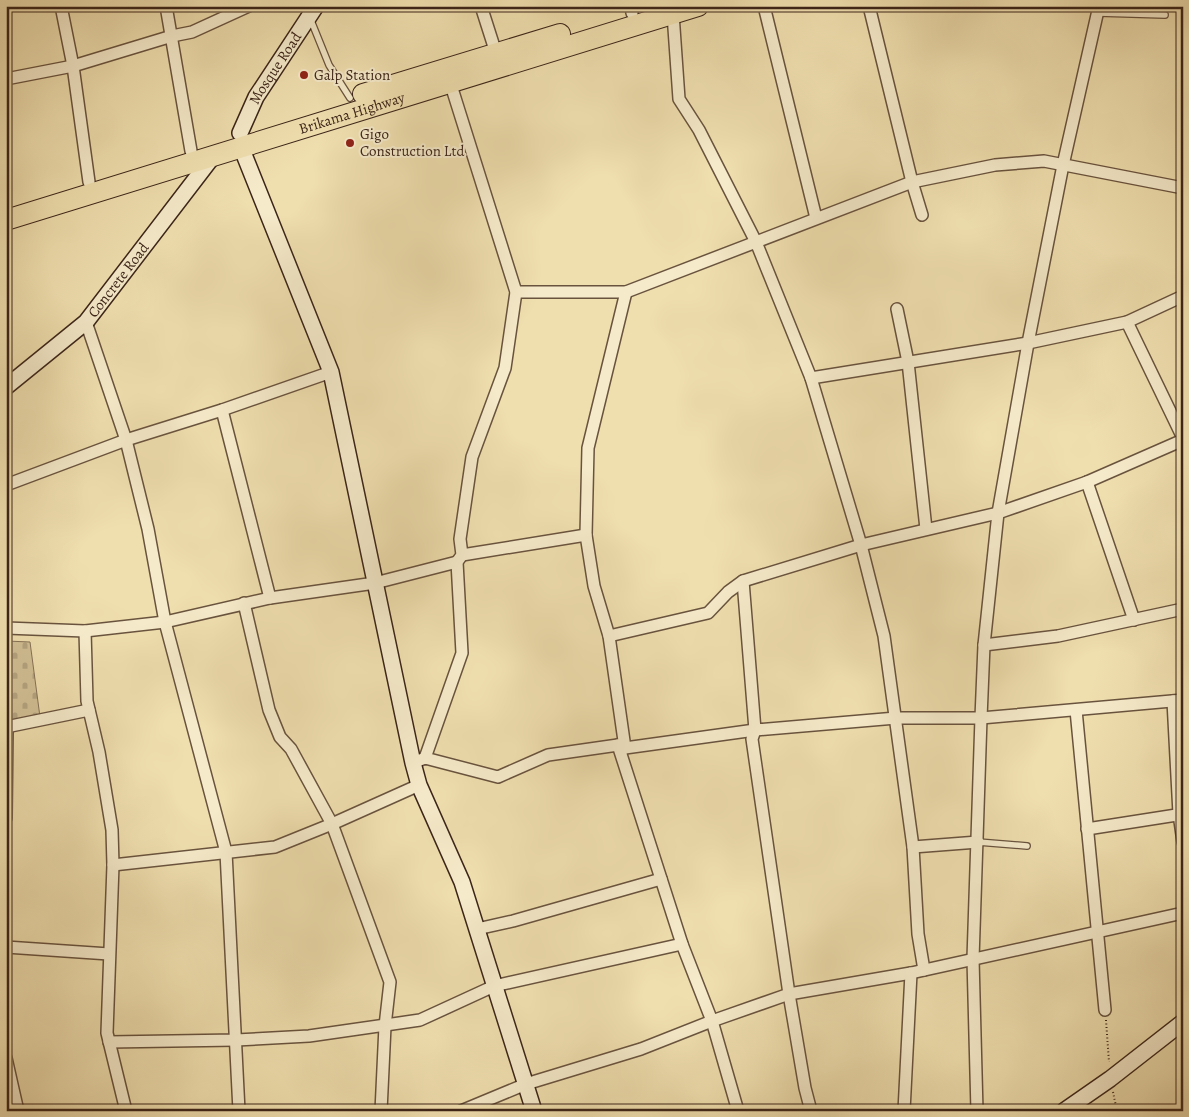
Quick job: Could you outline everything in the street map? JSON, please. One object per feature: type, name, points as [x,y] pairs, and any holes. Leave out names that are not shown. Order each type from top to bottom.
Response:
[{"type":"highway","name":"Brikama Highway","points":[[344,105],[450,82],[593,31],[631,10],[653,6]]},
{"type":"highway","name":"Brikama Highway","points":[[6,207],[191,151],[240,140],[496,53],[672,14],[698,6]]},
{"type":"highway","name":"Brikama Highway","points":[[6,220],[214,155],[240,140]]},
{"type":"street","points":[[61,6],[73,66],[89,182]]},
{"type":"street","points":[[166,6],[191,151]]},
{"type":"street","points":[[6,79],[73,66],[172,36],[192,32],[249,6]]},
{"type":"street","points":[[481,6],[496,53]]},
{"type":"street","points":[[764,6],[816,218]]},
{"type":"street","points":[[869,6],[912,182],[922,215]]},
{"type":"street","points":[[977,1111],[973,959],[981,718],[984,645],[998,513],[1028,343],[1063,165],[1098,10]]},
{"type":"street","name":"Mosque Road","points":[[240,140],[256,97],[313,11]]},
{"type":"street","points":[[672,14],[679,99],[699,130],[756,242],[811,378],[861,545],[884,636],[913,847],[918,934],[924,970]]},
{"type":"street","points":[[419,760],[462,653],[460,539],[472,457],[505,368],[516,292],[450,82]]},
{"type":"street","points":[[240,140],[331,372],[375,583],[419,760],[419,784],[462,882],[534,1111]]},
{"type":"street","name":"Concrete Road","points":[[6,387],[86,322],[214,155]]},
{"type":"street","points":[[516,292],[626,292],[912,182],[995,165],[1044,161],[1183,188]]},
{"type":"street","points":[[626,292],[588,448],[586,535],[594,586],[609,636],[622,746],[661,879],[682,944],[712,1020],[738,1111]]},
{"type":"street","points":[[811,378],[1028,343],[1127,322],[1183,296]]},
{"type":"street","points":[[897,309],[908,362],[926,529]]},
{"type":"street","points":[[86,322],[126,440],[148,529],[165,622],[226,852],[239,1111]]},
{"type":"street","points":[[609,636],[708,613],[728,592],[743,581],[861,545],[998,513],[1087,482],[1183,439],[1127,322]]},
{"type":"street","points":[[6,485],[126,440],[222,410],[331,372]]},
{"type":"street","points":[[222,410],[270,598]]},
{"type":"street","points":[[1087,482],[1134,620]]},
{"type":"street","points":[[6,628],[85,631],[165,622],[270,598],[375,583],[459,559],[586,535]]},
{"type":"street","points":[[743,581],[755,730],[752,739],[790,994],[805,1088],[811,1111]]},
{"type":"street","points":[[244,603],[268,710],[280,737],[291,749],[332,824],[390,982],[385,1026],[381,1111]]},
{"type":"street","points":[[984,645],[1058,636],[1183,609]]},
{"type":"street","points":[[85,631],[87,701],[99,752],[112,830],[113,865],[107,1033],[126,1111]]},
{"type":"street","points":[[419,760],[498,777],[548,755],[755,730],[896,718],[981,718],[1178,701],[1183,842]]},
{"type":"street","points":[[6,818],[7,727],[89,710]]},
{"type":"street","points":[[1076,710],[1105,1010]]},
{"type":"street","points":[[113,865],[275,847],[332,824],[419,784]]},
{"type":"street","points":[[1087,829],[1181,814]]},
{"type":"street","points":[[913,847],[978,842]]},
{"type":"street","points":[[477,929],[513,921],[661,879]]},
{"type":"street","points":[[460,1111],[526,1084],[641,1049],[712,1020],[790,994],[924,970],[1183,913]]},
{"type":"street","points":[[109,1042],[236,1040],[309,1036],[385,1026],[420,1020],[494,986],[682,944]]},
{"type":"street","points":[[6,947],[109,954]]},
{"type":"street","points":[[904,1111],[911,972]]},
{"type":"street","points":[[1064,1111],[1110,1079],[1183,1022]]},
{"type":"street","points":[[6,1058],[18,1111]]},
{"type":"lane","points":[[1098,10],[1164,15]]},
{"type":"lane","points":[[313,11],[329,65],[344,105]]},
{"type":"lane","points":[[978,842],[1027,846]]},
{"type":"path","points":[[1105,1010],[1110,1079],[1117,1111]]},
{"type":"green space","points":[[6,641],[30,642],[40,717],[6,723]]},
{"type":"place","name":"Galp Station","points":[[304,75]]},
{"type":"place","name":"Gigo Construction Ltd","points":[[350,143]]}]
